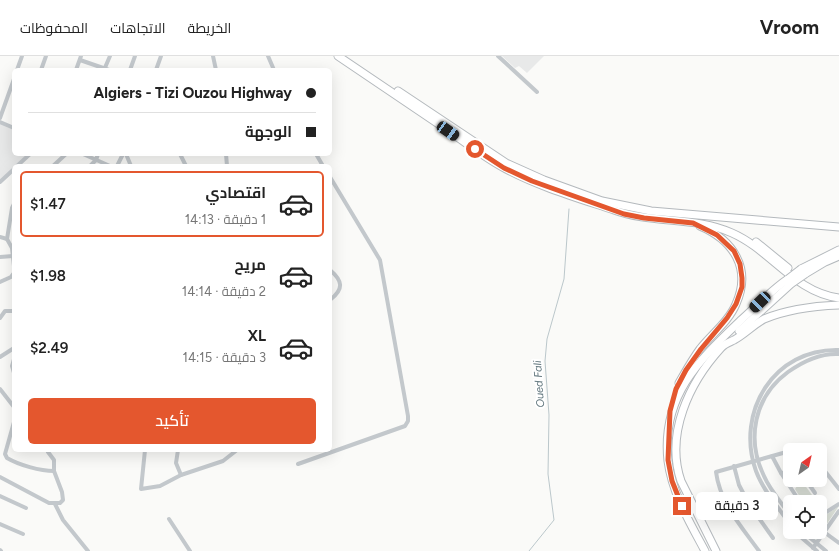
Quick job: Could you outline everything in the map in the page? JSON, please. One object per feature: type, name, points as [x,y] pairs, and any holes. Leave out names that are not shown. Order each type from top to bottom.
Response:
[{"type":"highway","points":[[338,56],[488,158],[517,174],[624,214],[644,218],[714,226],[743,238],[801,284],[824,295],[839,298]]},
{"type":"highway","points":[[347,56],[506,163],[544,180],[630,210],[706,221],[727,227],[755,241],[803,281],[821,289],[839,293]]},
{"type":"highway","points":[[616,205],[651,211],[839,227]]},
{"type":"highway","points":[[693,223],[717,235],[731,247],[740,264],[742,287],[732,311],[696,355],[679,383],[670,411],[668,460],[671,477],[682,506],[705,551]]},
{"type":"highway","points":[[669,427],[678,397],[690,373],[717,343],[774,290],[839,250]]},
{"type":"highway","points":[[803,272],[839,256]]},
{"type":"highway","points":[[716,551],[677,470],[675,456],[676,434],[688,395],[696,380],[722,346],[790,281]]},
{"type":"highway","points":[[722,346],[763,320],[774,315],[813,307],[839,305]]},
{"type":"street","points":[[18,68],[22,56]]},
{"type":"street","points":[[42,68],[46,56]]},
{"type":"street","points":[[106,68],[110,56]]},
{"type":"street","points":[[131,68],[135,56]]},
{"type":"street","points":[[157,68],[162,56]]},
{"type":"street","points":[[213,56],[216,68]]},
{"type":"street","points":[[268,56],[273,68]]},
{"type":"street","points":[[498,56],[537,92]]},
{"type":"street","points":[[77,68],[81,58],[104,68]]},
{"type":"street","points":[[0,118],[12,85]]},
{"type":"street","points":[[0,122],[12,127]]},
{"type":"street","points":[[19,164],[28,156]]},
{"type":"street","points":[[55,164],[64,156]]},
{"type":"street","points":[[87,156],[105,164]]},
{"type":"street","points":[[92,164],[97,156]]},
{"type":"street","points":[[0,182],[12,171]]},
{"type":"street","points":[[332,180],[380,260],[408,421],[404,426],[332,452]]},
{"type":"street","points":[[12,208],[7,239],[12,247]]},
{"type":"street","points":[[0,237],[7,239]]},
{"type":"street","points":[[0,257],[12,256]]},
{"type":"street","points":[[332,272],[339,278],[341,286],[337,294],[332,298]]},
{"type":"street","points":[[0,282],[12,276]]},
{"type":"street","points":[[0,318],[5,310],[12,311]]},
{"type":"street","points":[[0,357],[12,349]]},
{"type":"street","points":[[783,514],[760,479],[755,461],[750,437],[751,418],[754,408],[764,388],[780,370],[797,360],[817,352],[839,350]]},
{"type":"street","points":[[783,505],[764,478],[755,461],[755,424],[760,406],[768,392],[780,378],[798,366],[818,357],[839,354]]},
{"type":"street","points":[[0,389],[12,404]]},
{"type":"street","points":[[12,429],[5,454],[7,458],[27,466],[54,472]]},
{"type":"street","points":[[0,477],[49,503],[60,503],[63,498],[54,472],[54,460],[48,452]]},
{"type":"street","points":[[144,452],[141,489],[160,486],[181,475],[223,461],[234,452]]},
{"type":"street","points":[[178,452],[176,464],[181,475]]},
{"type":"street","points":[[298,464],[331,452]]},
{"type":"street","points":[[759,551],[730,512],[721,493],[716,472],[783,453]]},
{"type":"street","points":[[772,456],[795,495]]},
{"type":"street","points":[[734,466],[739,485],[773,538]]},
{"type":"street","points":[[827,474],[839,489]]},
{"type":"street","points":[[811,487],[815,493]]},
{"type":"street","points":[[0,496],[26,508]]},
{"type":"street","points":[[55,504],[63,520],[88,551]]},
{"type":"street","points":[[734,516],[750,504]]},
{"type":"street","points":[[827,512],[839,504]]},
{"type":"street","points":[[827,528],[839,511]]},
{"type":"street","points":[[169,519],[190,551]]},
{"type":"street","points":[[0,524],[23,534]]},
{"type":"street","points":[[827,534],[839,543]]},
{"type":"street","points":[[804,539],[815,548],[826,551]]},
{"type":"street","points":[[808,539],[815,548]]},
{"type":"street","points":[[815,548],[820,539]]},
{"type":"shaded area","points":[[502,56],[544,56],[527,73],[519,66],[515,68]]},
{"type":"shaded area","points":[[0,123],[12,127],[12,156],[28,156],[19,164],[12,164],[12,171],[0,182]]},
{"type":"shaded area","points":[[796,487],[806,487],[812,495],[799,495],[795,489]]},
{"type":"shaded area","points":[[839,506],[827,524],[827,514]]},
{"type":"waterway","name":"Oued Fali","points":[[529,551],[554,520],[548,474],[549,415],[545,361],[547,339],[564,279],[569,209]]},
{"type":"route","points":[[475,149],[504,168],[532,181],[624,214],[644,218],[693,223],[703,227],[726,241],[734,251],[740,264],[742,278],[742,287],[736,304],[727,318],[701,349],[686,370],[676,389],[669,415],[668,460],[672,481],[682,506]]}]
